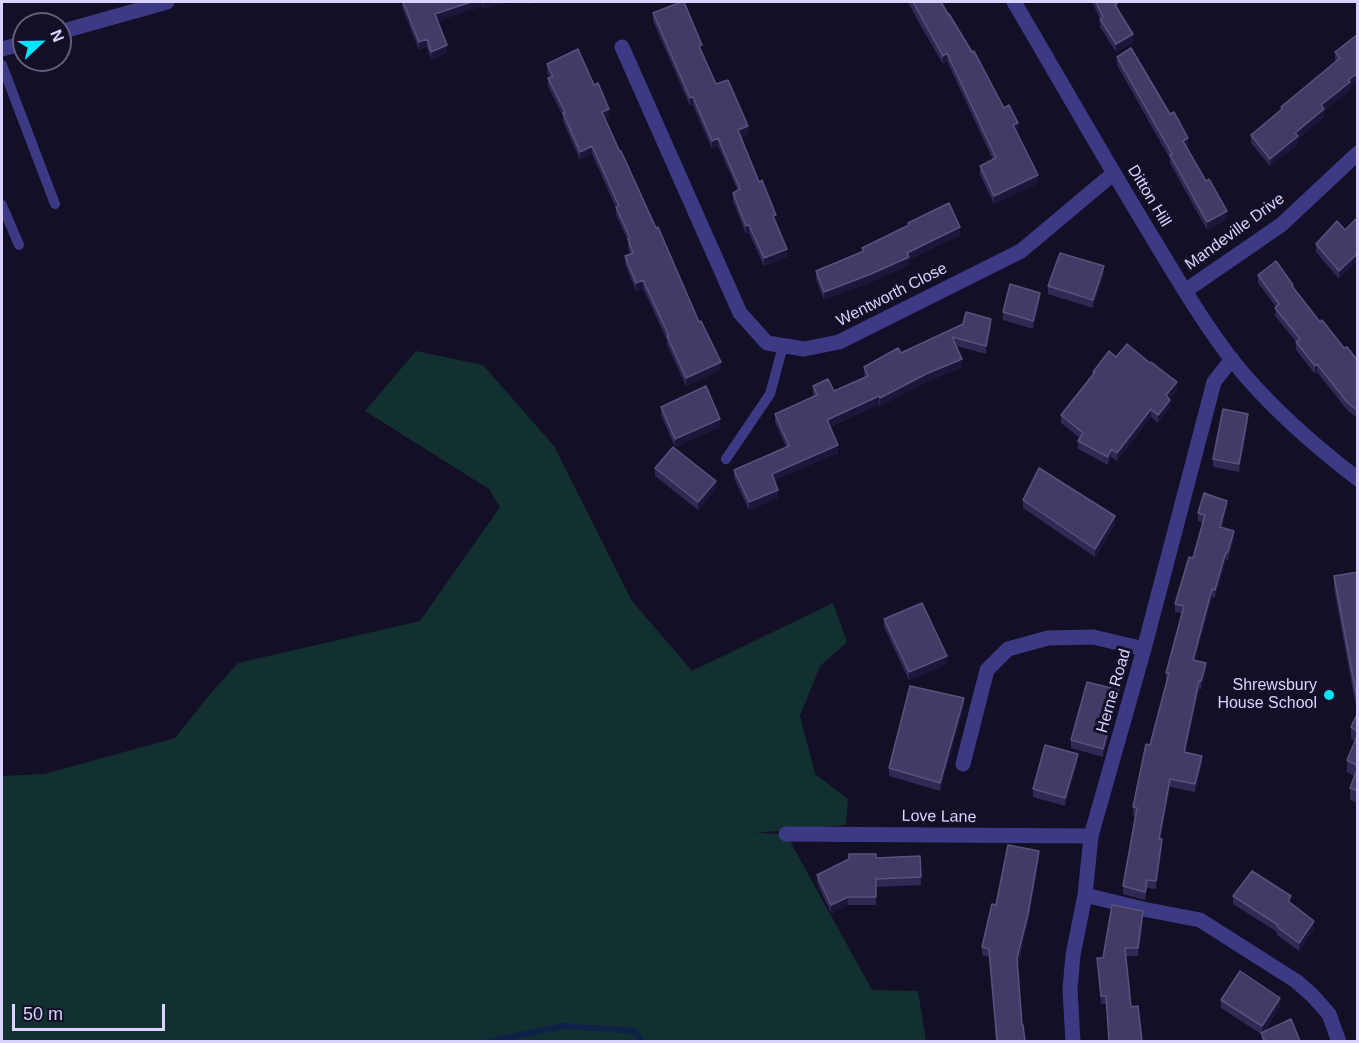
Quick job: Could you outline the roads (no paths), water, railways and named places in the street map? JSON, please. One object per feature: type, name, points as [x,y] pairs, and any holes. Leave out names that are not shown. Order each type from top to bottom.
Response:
[{"type":"street","points":[[72,29],[167,2]]},
{"type":"street","name":"Ditton Hill","points":[[1014,2],[1185,291],[1232,359],[1266,399],[1317,448],[1358,479]]},
{"type":"street","name":"Wentworth Close","points":[[622,47],[740,313],[767,343],[804,350],[839,342],[1021,251],[1114,173]]},
{"type":"street","name":"Mandeville Drive","points":[[1185,291],[1281,225],[1358,153]]},
{"type":"street","name":"Herne Road","points":[[1073,1041],[1070,989],[1073,955],[1085,895],[1091,836],[1144,649],[1214,382],[1232,359]]},
{"type":"street","points":[[963,764],[987,670],[1008,649],[1048,638],[1093,637],[1144,649]]},
{"type":"street","name":"Love Lane","points":[[786,834],[1091,836]]},
{"type":"street","points":[[1085,895],[1200,920],[1296,981],[1329,1014],[1339,1041]]},
{"type":"lane","points":[[2,65],[55,204]]},
{"type":"lane","points":[[2,205],[19,245]]},
{"type":"lane","points":[[726,459],[770,394],[783,346]]},
{"type":"waterway","points":[[487,1042],[564,1026],[635,1031],[642,1042]]},
{"type":"place","name":"Shrewsbury House School","points":[[1329,695]]}]
